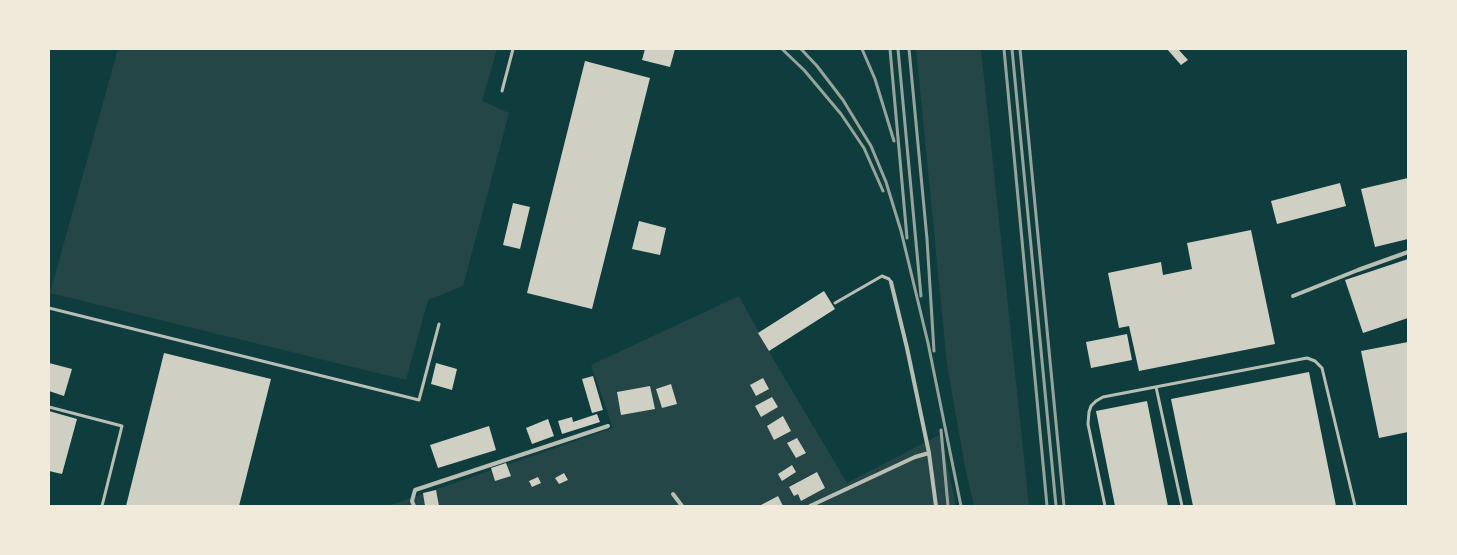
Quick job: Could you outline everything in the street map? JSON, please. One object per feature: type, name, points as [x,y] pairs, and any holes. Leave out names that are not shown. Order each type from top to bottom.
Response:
[{"type":"street","points":[[1293,296],[1408,252]]},
{"type":"street","points":[[891,282],[907,348],[929,453],[936,506]]},
{"type":"street","points":[[414,506],[412,501],[415,490],[608,426]]},
{"type":"street","points":[[810,506],[915,457],[929,453]]},
{"type":"street","points":[[673,494],[682,506]]},
{"type":"lane","points":[[502,91],[513,49]]},
{"type":"lane","points":[[835,303],[882,276],[889,278],[891,282]]},
{"type":"lane","points":[[49,308],[420,400],[439,324]]},
{"type":"lane","points":[[1105,506],[1088,424],[1091,406],[1096,401],[1103,397],[1306,358],[1316,360],[1322,368],[1355,506]]},
{"type":"lane","points":[[1156,387],[1182,506]]},
{"type":"lane","points":[[49,407],[122,426],[102,506]]},
{"type":"shaded area","points":[[118,49],[497,49],[482,101],[509,113],[463,286],[428,300],[406,380],[50,293]]},
{"type":"shaded area","points":[[916,49],[981,49],[1029,506],[974,506],[965,467],[947,364]]},
{"type":"shaded area","points":[[739,296],[771,355],[847,483],[941,434],[956,506],[388,506],[613,428],[591,365]]},
{"type":"building","points":[[645,49],[675,49],[670,67],[642,60]]},
{"type":"building","points":[[1167,49],[1178,49],[1188,60],[1181,65]]},
{"type":"building","points":[[585,61],[650,78],[592,309],[527,293]]},
{"type":"building","points":[[1408,178],[1408,239],[1375,247],[1361,189]]},
{"type":"building","points":[[1340,183],[1346,206],[1277,224],[1271,201]]},
{"type":"building","points":[[513,203],[530,207],[520,249],[503,245]]},
{"type":"building","points":[[639,221],[666,228],[660,255],[632,249]]},
{"type":"building","points":[[1251,230],[1275,344],[1139,371],[1129,326],[1119,328],[1108,273],[1161,262],[1163,275],[1192,269],[1187,243]]},
{"type":"building","points":[[1408,259],[1408,318],[1363,333],[1345,280]]},
{"type":"building","points":[[824,291],[835,309],[769,351],[758,333]]},
{"type":"building","points":[[1127,334],[1132,360],[1091,368],[1086,342]]},
{"type":"building","points":[[1408,342],[1408,432],[1379,438],[1361,351]]},
{"type":"building","points":[[164,353],[271,379],[239,506],[126,506]]},
{"type":"building","points":[[49,363],[72,369],[64,396],[49,391]]},
{"type":"building","points":[[436,363],[457,369],[452,390],[431,384]]},
{"type":"building","points":[[1309,372],[1336,506],[1193,506],[1171,399]]},
{"type":"building","points":[[593,376],[603,410],[592,413],[582,379]]},
{"type":"building","points":[[763,378],[769,389],[756,396],[750,385]]},
{"type":"building","points":[[671,384],[677,404],[662,408],[656,389]]},
{"type":"building","points":[[650,386],[655,409],[621,415],[617,392]]},
{"type":"building","points":[[772,397],[778,407],[761,417],[755,406]]},
{"type":"building","points":[[1147,401],[1168,506],[1115,506],[1096,411]]},
{"type":"building","points":[[49,411],[77,419],[62,474],[49,471]]},
{"type":"building","points":[[597,414],[600,422],[562,434],[558,421],[572,417],[573,422]]},
{"type":"building","points":[[783,416],[791,431],[774,440],[767,426]]},
{"type":"building","points":[[548,419],[554,436],[532,444],[526,428]]},
{"type":"building","points":[[489,426],[496,450],[438,468],[430,445]]},
{"type":"building","points":[[797,438],[806,453],[796,458],[787,443]]},
{"type":"building","points":[[506,463],[511,476],[495,481],[491,468]]},
{"type":"building","points":[[792,465],[796,472],[782,481],[778,474]]},
{"type":"building","points":[[817,472],[825,488],[801,501],[798,494],[794,496],[789,487]]},
{"type":"building","points":[[564,473],[568,480],[559,484],[555,478]]},
{"type":"building","points":[[538,477],[541,483],[532,487],[529,481]]},
{"type":"building","points":[[436,490],[439,506],[425,506],[423,493]]},
{"type":"building","points":[[778,496],[783,506],[761,506],[761,505]]},
{"type":"railway","points":[[782,49],[804,70],[841,114],[864,148],[883,191]]},
{"type":"railway","points":[[801,49],[817,66],[843,100],[871,146],[886,182],[901,231],[928,343],[961,506]]},
{"type":"railway","points":[[862,49],[875,79],[894,141]]},
{"type":"railway","points":[[890,49],[907,238]]},
{"type":"railway","points":[[898,49],[921,296]]},
{"type":"railway","points":[[909,49],[927,239],[934,351]]},
{"type":"railway","points":[[1004,49],[1047,506]]},
{"type":"railway","points":[[1012,49],[1056,506]]},
{"type":"railway","points":[[1020,49],[1064,506]]},
{"type":"railway","points":[[941,430],[948,506]]}]
